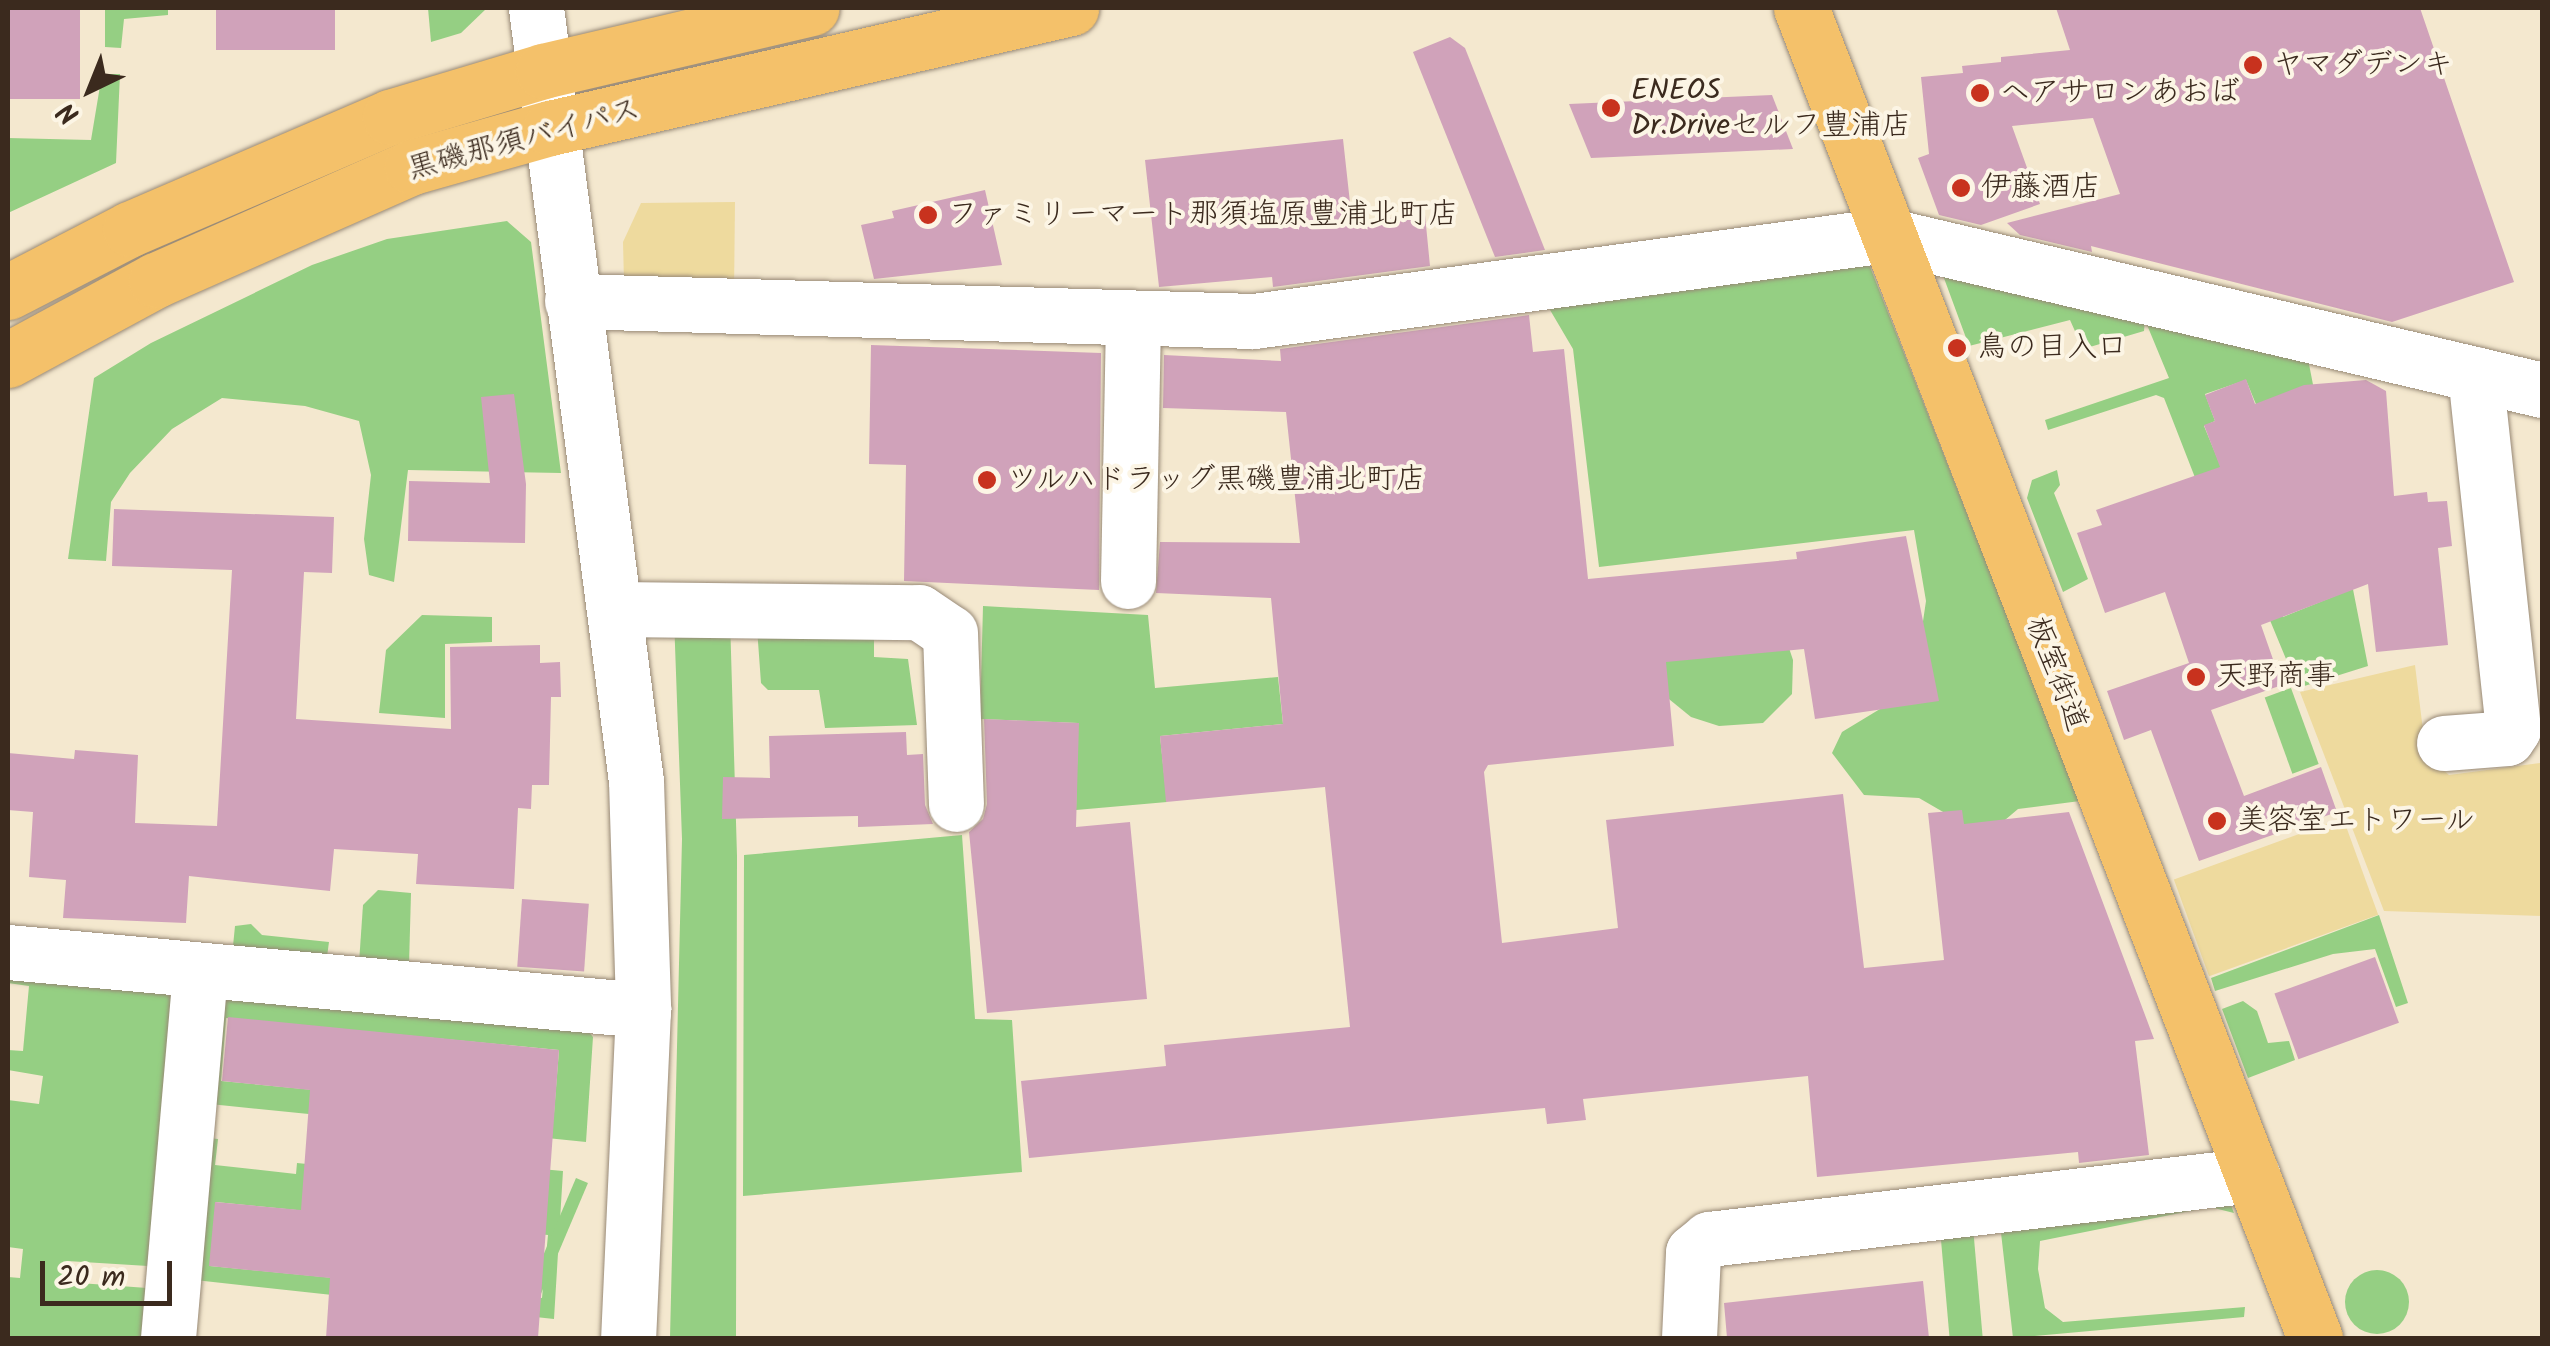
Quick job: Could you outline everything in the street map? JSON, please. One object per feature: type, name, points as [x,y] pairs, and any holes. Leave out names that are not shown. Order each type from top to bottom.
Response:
[{"type":"main road","name":"黒磯那須バイパス","points":[[8,292],[130,229],[390,117],[542,71],[812,8]]},
{"type":"main road","name":"黒磯那須バイパス","points":[[8,360],[156,280],[412,168],[550,128],[1072,8]]},
{"type":"main road","name":"板室街道","points":[[1801,8],[2315,1338]]},
{"type":"street","points":[[536,8],[636,782],[643,1010],[628,1338]]},
{"type":"street","points":[[572,301],[1254,321],[1886,236],[2542,390]]},
{"type":"street","points":[[1128,581],[1133,319]]},
{"type":"street","points":[[2444,744],[2507,738],[2513,729],[2475,374]]},
{"type":"street","points":[[614,609],[919,612],[950,633],[956,804]]},
{"type":"street","points":[[8,952],[200,974],[643,1010]]},
{"type":"street","points":[[168,1338],[200,974]]},
{"type":"street","points":[[1689,1338],[1693,1252],[1709,1238],[2252,1175]]},
{"type":"green space","points":[[105,8],[168,8],[168,15],[124,19],[121,48],[105,47]]},
{"type":"green space","points":[[428,8],[487,8],[461,33],[431,42]]},
{"type":"green space","points":[[102,74],[120,74],[116,163],[8,213],[8,138],[91,140]]},
{"type":"green space","points":[[507,221],[531,242],[561,473],[408,470],[394,582],[369,575],[364,539],[371,475],[359,421],[305,406],[222,398],[172,429],[130,473],[111,502],[106,561],[68,559],[94,378],[151,343],[312,265],[387,239]]},
{"type":"green space","points":[[1865,254],[2080,801],[2018,809],[1992,831],[1976,831],[1919,798],[1864,795],[1832,753],[1842,732],[1913,689],[1926,601],[1914,530],[1599,567],[1573,349],[1543,298]]},
{"type":"green space","points":[[1941,270],[2308,359],[2368,666],[2298,688],[2233,531],[2217,534],[2164,398],[2156,395],[2048,430],[2045,420],[2169,378],[2145,320],[2144,331],[2083,349],[2070,320],[1969,346]],"holes":[[[2246,380],[2335,596],[2283,617],[2204,426],[2215,421],[2205,394]]]},
{"type":"green space","points":[[2057,470],[2060,485],[2054,493],[2088,579],[2063,592],[2027,498],[2032,480]]},
{"type":"green space","points":[[983,606],[1148,615],[1155,688],[1278,677],[1283,724],[1160,736],[1167,802],[1076,810],[1078,723],[980,719]]},
{"type":"green space","points":[[422,615],[492,617],[492,642],[445,644],[445,718],[379,713],[386,650]]},
{"type":"green space","points":[[674,618],[730,618],[737,856],[736,1338],[670,1338],[682,839]]},
{"type":"green space","points":[[1782,627],[1793,660],[1792,694],[1763,723],[1719,726],[1691,717],[1664,695],[1666,647]]},
{"type":"green space","points":[[757,628],[874,629],[874,657],[908,659],[917,725],[825,728],[819,690],[768,690],[761,683]]},
{"type":"green space","points":[[2291,688],[2319,764],[2292,774],[2265,698]]},
{"type":"green space","points":[[962,835],[975,1019],[1012,1020],[1022,1172],[743,1196],[744,855]]},
{"type":"green space","points":[[378,890],[411,893],[409,965],[359,963],[363,905]]},
{"type":"green space","points":[[2379,915],[2408,1003],[2396,1007],[2375,949],[2333,954],[2215,991],[2211,978]]},
{"type":"green space","points":[[251,924],[262,935],[329,942],[326,964],[232,956],[235,926]]},
{"type":"green space","points":[[8,966],[174,983],[148,1266],[67,1261],[66,1282],[147,1288],[143,1338],[8,1338],[8,1277],[20,1278],[23,1249],[8,1247],[8,1100],[39,1104],[43,1076],[8,1070],[8,1050],[23,1051],[29,986],[8,983]]},
{"type":"green space","points":[[219,999],[581,1023],[593,1037],[586,1142],[210,1104]],"holes":[[[226,1018],[559,1050],[554,1113],[221,1081]]]},
{"type":"green space","points":[[2243,1001],[2257,1011],[2268,1043],[2289,1041],[2295,1060],[2248,1078],[2222,1009]]},
{"type":"green space","points":[[209,1138],[218,1139],[215,1165],[296,1174],[297,1163],[516,1185],[519,1167],[563,1171],[554,1319],[195,1280]],"holes":[[[216,1202],[548,1235],[542,1298],[210,1266]]]},
{"type":"green space","points":[[576,1178],[588,1183],[532,1316],[520,1311]]},
{"type":"green space","points":[[2227,1195],[2234,1213],[2210,1207],[2040,1241],[2038,1269],[2045,1308],[2063,1322],[2245,1307],[2244,1317],[2013,1338],[2000,1224]]},
{"type":"green space","points":[[1973,1227],[1983,1338],[1950,1338],[1940,1230]]},
{"type":"green space","points":[[2377,1270],[2400,1279],[2409,1302],[2400,1325],[2377,1334],[2354,1325],[2345,1302],[2354,1279]]},
{"type":"sand","points":[[735,202],[734,294],[624,282],[623,242],[641,203]]},
{"type":"sand","points":[[2415,665],[2426,755],[2449,775],[2540,763],[2542,916],[2384,911],[2300,692]]},
{"type":"sand","points":[[2343,818],[2378,915],[2209,976],[2174,880]]},
{"type":"building","points":[[8,8],[80,8],[80,99],[8,99]]},
{"type":"building","points":[[216,8],[335,8],[335,50],[216,50]]},
{"type":"building","points":[[2056,8],[2420,8],[2514,282],[2392,322],[2091,246],[2092,252],[2020,235],[2007,223],[2120,194],[2093,118],[2012,126],[2040,204],[1981,225],[1939,215],[1918,158],[1929,154],[1921,77],[1963,73],[1962,66],[2001,62],[2001,57],[2070,50]]},
{"type":"building","points":[[1450,37],[1465,48],[1545,250],[1495,257],[1413,52]]},
{"type":"building","points":[[1772,95],[1793,149],[1591,158],[1569,104]]},
{"type":"building","points":[[1343,139],[1352,221],[1425,215],[1430,266],[1273,287],[1272,277],[1159,287],[1145,160]]},
{"type":"building","points":[[985,190],[1002,265],[874,279],[861,225],[894,218],[892,211]]},
{"type":"building","points":[[1529,315],[1533,352],[1564,349],[1588,579],[1797,559],[1796,552],[1906,536],[1939,701],[1815,719],[1804,649],[1666,662],[1674,746],[1488,765],[1484,772],[1502,943],[1618,928],[1606,820],[1843,794],[1864,968],[1944,960],[1928,813],[1962,810],[1964,824],[2069,812],[2154,1039],[2135,1041],[2149,1155],[2079,1163],[2078,1152],[1817,1177],[1808,1076],[1583,1099],[1586,1120],[1547,1124],[1545,1108],[1029,1158],[1021,1081],[1166,1066],[1164,1045],[1350,1027],[1325,787],[1166,802],[1160,736],[1283,724],[1271,598],[1156,593],[1160,542],[1300,543],[1286,412],[1163,408],[1164,355],[1281,361],[1280,349]]},
{"type":"building","points":[[871,345],[1101,353],[1099,590],[904,581],[906,465],[869,464]]},
{"type":"building","points":[[2246,379],[2255,404],[2304,385],[2366,380],[2386,391],[2394,496],[2427,492],[2428,502],[2447,501],[2452,546],[2438,548],[2448,645],[2376,652],[2368,584],[2261,625],[2282,685],[2211,710],[2244,796],[2321,767],[2337,812],[2199,861],[2151,730],[2124,740],[2107,691],[2189,663],[2165,592],[2105,613],[2077,533],[2102,525],[2096,510],[2220,467],[2204,425],[2215,421],[2205,395]]},
{"type":"building","points":[[514,394],[526,484],[525,543],[408,541],[409,481],[490,483],[481,397]]},
{"type":"building","points":[[114,509],[334,517],[332,573],[304,572],[296,719],[451,729],[450,647],[540,645],[540,663],[560,662],[561,697],[551,697],[549,785],[532,785],[531,809],[518,808],[514,889],[416,884],[418,854],[334,849],[330,891],[189,876],[186,923],[63,918],[66,880],[29,877],[33,812],[8,810],[8,753],[74,759],[75,750],[138,755],[135,823],[217,826],[232,570],[112,566]]},
{"type":"building","points":[[984,719],[1079,723],[1076,827],[1130,822],[1147,999],[987,1013],[969,832],[983,819],[987,804]]},
{"type":"building","points":[[906,732],[907,755],[923,754],[925,805],[933,824],[858,827],[858,816],[722,819],[723,777],[770,778],[769,736]]},
{"type":"building","points":[[522,899],[589,904],[584,972],[517,967]]},
{"type":"building","points":[[2375,957],[2399,1023],[2298,1059],[2274,994]]},
{"type":"building","points":[[228,1017],[559,1050],[538,1338],[326,1338],[330,1278],[209,1266],[215,1202],[301,1210],[310,1090],[222,1081]]},
{"type":"building","points":[[1923,1281],[1929,1338],[1727,1338],[1724,1303]]},
{"type":"place","name":"ヤマダデンキ","points":[[2253,65]]},
{"type":"place","name":"ヘアサロンあおば","points":[[1980,93]]},
{"type":"place","name":"ENEOS Dr.Driveセルフ豊浦店","points":[[1611,108]]},
{"type":"place","name":"伊藤酒店","points":[[1961,188]]},
{"type":"place","name":"ファミリーマート那須塩原豊浦北町店","points":[[928,215]]},
{"type":"place","name":"鳥の目入口","points":[[1957,348]]},
{"type":"place","name":"ツルハドラッグ黒磯豊浦北町店","points":[[987,480]]},
{"type":"place","name":"天野商事","points":[[2196,677]]},
{"type":"place","name":"美容室エトワール","points":[[2217,821]]}]
